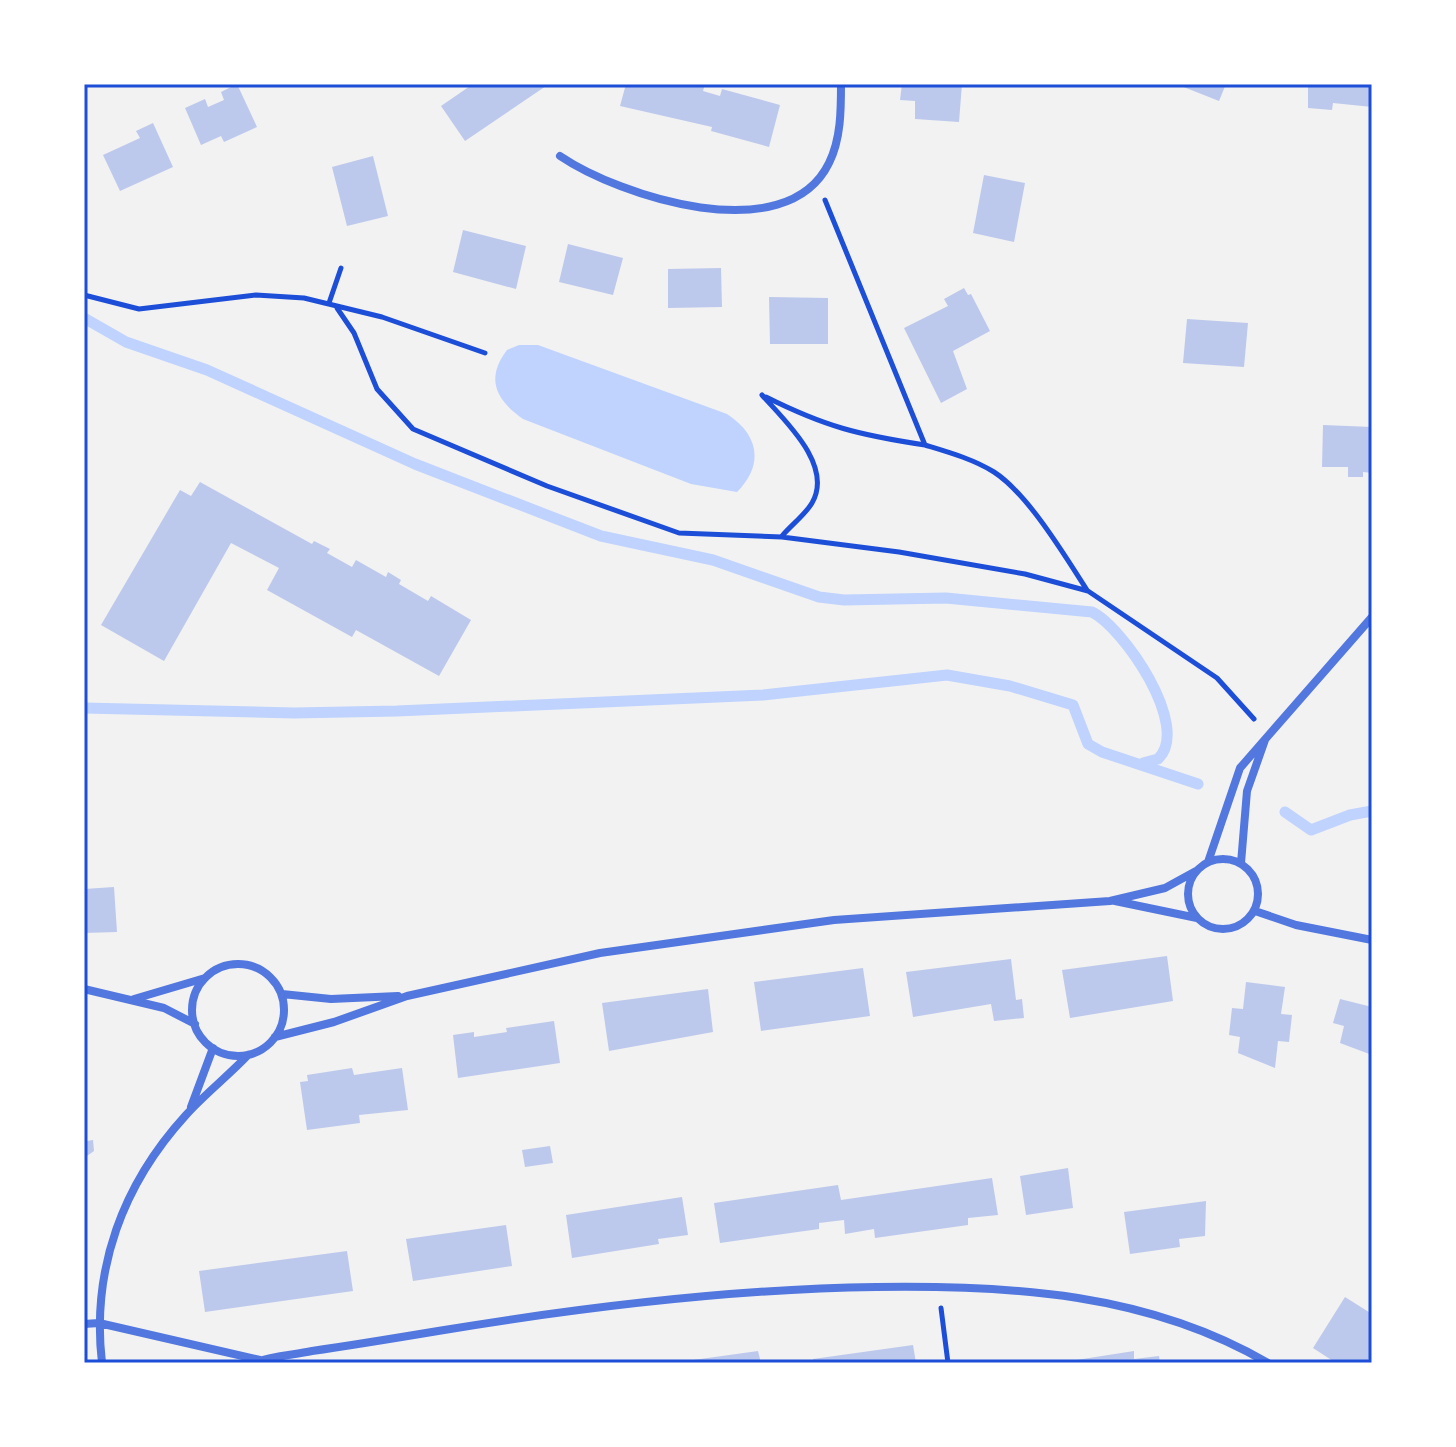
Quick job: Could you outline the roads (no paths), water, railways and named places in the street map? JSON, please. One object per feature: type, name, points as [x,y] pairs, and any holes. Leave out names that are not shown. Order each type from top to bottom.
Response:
[{"type":"street","points":[[560,156],[629,191],[715,209],[761,208],[793,197],[817,180],[835,147],[841,84]]},
{"type":"street","points":[[1208,862],[1232,787],[1251,751],[1372,617]]},
{"type":"street","points":[[1241,863],[1247,791],[1267,735]]},
{"type":"street","points":[[102,1363],[99,1323],[101,1285],[121,1214],[155,1152],[189,1111],[248,1055],[275,1037],[334,1022],[407,996],[675,940],[834,920],[1110,901],[1165,888],[1208,862],[1219,859],[1241,863],[1249,870],[1259,890],[1255,911],[1248,920],[1228,930],[1216,929],[1197,918],[1110,901]]},
{"type":"street","points":[[1196,871],[1188,900],[1197,918]]},
{"type":"street","points":[[1255,911],[1296,925],[1372,940]]},
{"type":"street","points":[[133,999],[206,978],[225,966],[248,965],[268,975],[282,994],[282,1024],[275,1037]]},
{"type":"street","points":[[195,1024],[194,999],[206,978]]},
{"type":"street","points":[[84,989],[164,1008],[195,1024],[213,1048],[224,1054],[248,1055]]},
{"type":"street","points":[[282,994],[331,999],[407,996]]},
{"type":"street","points":[[189,1111],[213,1048]]},
{"type":"street","points":[[84,1324],[99,1323],[257,1362],[633,1302],[759,1291],[938,1286],[1039,1292],[1129,1307],[1199,1329],[1268,1363]]},
{"type":"water","points":[[519,345],[538,345],[727,414],[746,431],[751,440],[754,450],[752,471],[737,492],[691,484],[523,419],[500,396],[495,380],[496,370],[507,350]]},
{"type":"waterway","points":[[84,318],[126,342],[207,370],[415,464],[601,536],[713,560],[819,597],[844,600],[946,598],[1092,612],[1120,637],[1149,679],[1160,702],[1166,725],[1166,744],[1158,759],[1143,763]]},
{"type":"waterway","points":[[84,708],[294,713],[397,711],[763,695],[947,675],[1010,686],[1073,705],[1088,744],[1102,752],[1198,784]]},
{"type":"waterway","points":[[1285,812],[1311,830],[1350,815],[1372,811]]}]
